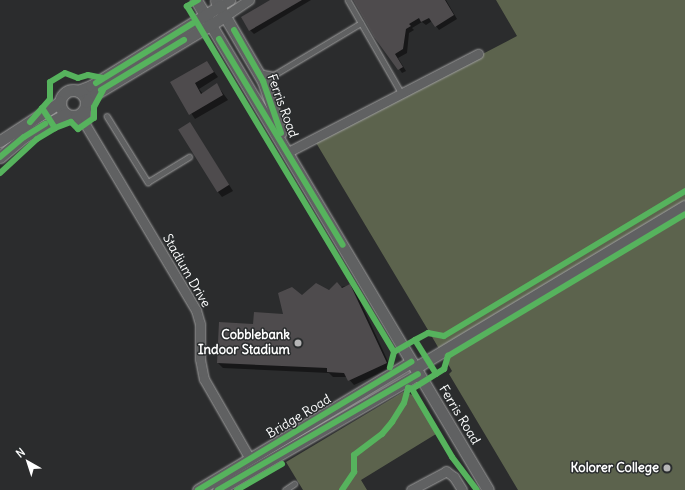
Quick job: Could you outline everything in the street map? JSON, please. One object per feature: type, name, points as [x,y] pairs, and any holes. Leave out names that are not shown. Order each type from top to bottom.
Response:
[{"type":"street","name":"Ferris Road","points":[[196,0],[287,150],[488,490]]},
{"type":"street","points":[[0,157],[24,137],[68,115],[78,115],[96,94],[207,20],[220,7],[230,0]]},
{"type":"street","points":[[220,7],[248,0]]},
{"type":"street","name":"Ferris Road","points":[[220,7],[258,72],[265,87],[287,150]]},
{"type":"street","points":[[0,141],[60,102],[68,91],[91,86],[207,20]]},
{"type":"street","points":[[287,150],[402,94],[478,54]]},
{"type":"street","points":[[60,102],[61,109],[68,115],[85,124],[86,104],[84,95],[78,90]]},
{"type":"street","name":"Stadium Drive","points":[[85,124],[196,310],[200,324],[200,359],[204,379],[250,459]]},
{"type":"street","name":"Bridge Road","points":[[218,490],[415,368],[685,206]]},
{"type":"street","name":"Bridge Road","points":[[198,490],[250,459],[415,368]]},
{"type":"street","points":[[411,490],[446,471],[454,477],[462,490]]},
{"type":"lane","points":[[348,0],[402,94]]},
{"type":"lane","points":[[265,87],[274,75],[361,23]]},
{"type":"lane","points":[[258,72],[274,75]]},
{"type":"lane","points":[[107,116],[148,182],[189,157]]},
{"type":"lane","points":[[285,490],[294,484]]},
{"type":"green space","points":[[496,0],[685,0],[685,490],[518,490],[449,374],[452,371],[315,141],[517,36]]},
{"type":"green space","points":[[403,392],[413,395],[436,434],[361,480],[367,490],[303,490],[286,462]]},
{"type":"building","points":[[270,0],[302,0],[249,31],[241,17]]},
{"type":"building","points":[[353,0],[445,0],[454,15],[435,27],[429,18],[421,22],[419,18],[409,24],[411,26],[406,29],[403,49],[395,54],[403,67],[398,70],[374,37]]},
{"type":"building","points":[[207,61],[214,72],[195,83],[201,94],[217,83],[223,95],[189,115],[170,82]]},
{"type":"building","points":[[190,122],[229,185],[217,192],[178,129]]},
{"type":"building","name":"Cobblebank Indoor Stadium","points":[[337,282],[342,288],[350,284],[387,363],[348,381],[344,373],[327,372],[327,368],[217,363],[219,322],[253,324],[254,312],[283,314],[278,293],[292,287],[302,295],[316,283],[329,290]]},
{"type":"cycle path","points":[[198,0],[187,6],[394,352],[390,367]]},
{"type":"cycle path","points":[[96,83],[193,23]]},
{"type":"cycle path","points":[[234,30],[263,81],[281,133]]},
{"type":"cycle path","points":[[219,39],[343,245]]},
{"type":"cycle path","points":[[101,90],[184,40]]},
{"type":"cycle path","points":[[30,122],[50,99],[50,82],[65,73],[78,78],[88,75],[103,78]]},
{"type":"cycle path","points":[[42,108],[55,128],[71,122],[78,129],[94,118],[94,107],[103,90]]},
{"type":"cycle path","points":[[0,157],[24,137],[45,124]]},
{"type":"cycle path","points":[[0,173],[37,139],[55,128]]},
{"type":"cycle path","points":[[415,340],[428,333],[444,336],[685,191]]},
{"type":"cycle path","points":[[342,490],[354,472],[354,455],[382,434],[392,422],[404,403],[408,388],[412,389],[444,369],[448,356],[685,214]]},
{"type":"cycle path","points":[[394,352],[415,340],[436,374]]},
{"type":"cycle path","points":[[198,490],[411,362]]},
{"type":"cycle path","points":[[218,490],[418,374]]},
{"type":"cycle path","points":[[412,389],[452,457],[477,490]]},
{"type":"cycle path","points":[[237,490],[282,464]]},
{"type":"place","name":"Cobblebank Indoor Stadium","points":[[298,343]]},
{"type":"place","name":"Kolorer College","points":[[667,468]]}]
